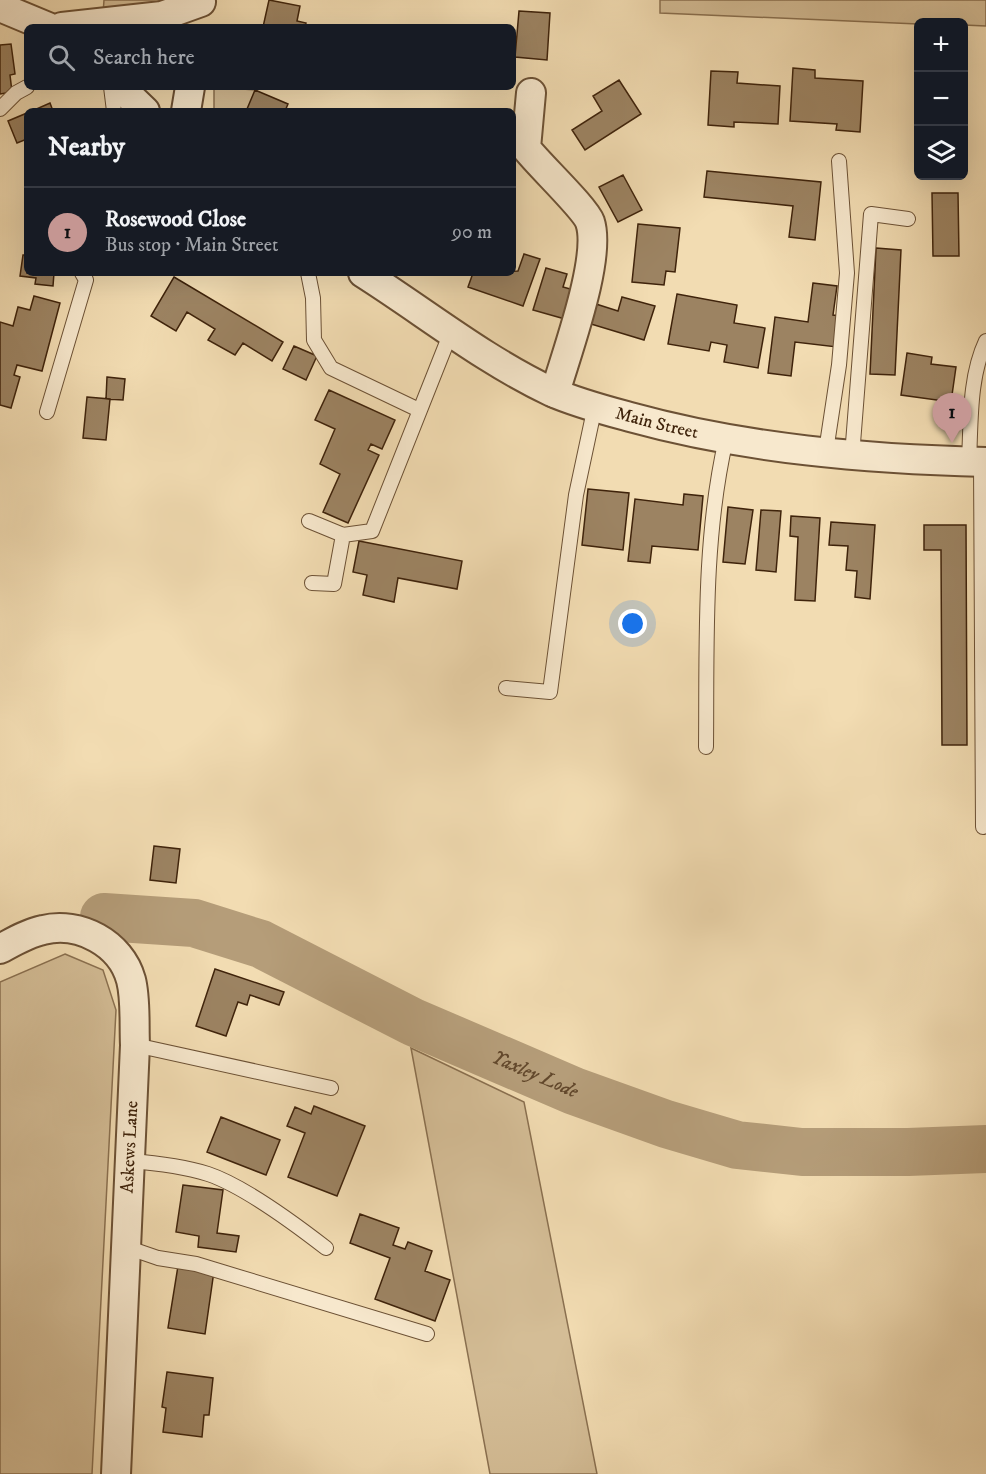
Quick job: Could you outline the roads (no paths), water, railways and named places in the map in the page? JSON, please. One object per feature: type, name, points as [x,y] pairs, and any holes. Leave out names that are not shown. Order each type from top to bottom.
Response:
[{"type":"street","points":[[0,7],[41,24]]},
{"type":"street","points":[[89,24],[200,10]]},
{"type":"street","points":[[123,90],[142,108]]},
{"type":"street","points":[[186,108],[189,90]]},
{"type":"street","points":[[531,93],[526,148],[590,220],[593,247],[589,272],[555,393]]},
{"type":"street","name":"Main Street","points":[[367,276],[502,366],[555,393],[595,406],[659,425],[726,439],[839,454],[979,462]]},
{"type":"street","name":"Askews Lane","points":[[0,949],[43,929],[69,929],[93,934],[120,956],[131,980],[135,1045],[116,1474]]},
{"type":"lane","points":[[0,109],[16,93],[24,89]]},
{"type":"lane","points":[[111,90],[114,108]]},
{"type":"lane","points":[[839,161],[845,216],[846,284],[839,365],[839,454]]},
{"type":"lane","points":[[839,454],[871,214],[908,219]]},
{"type":"lane","points":[[47,412],[86,280],[84,276]]},
{"type":"lane","points":[[309,276],[313,298],[314,340],[331,368],[418,410]]},
{"type":"lane","points":[[309,521],[344,536],[372,531],[418,410],[451,332]]},
{"type":"lane","points":[[983,827],[979,462],[971,403],[980,353],[986,340]]},
{"type":"lane","points":[[506,688],[550,692],[576,495],[595,406]]},
{"type":"lane","points":[[706,747],[707,621],[713,519],[716,485],[726,439]]},
{"type":"lane","points":[[312,583],[334,584],[344,536]]},
{"type":"lane","points":[[135,1045],[331,1088]]},
{"type":"lane","points":[[130,1161],[164,1164],[209,1174],[296,1225],[326,1248]]},
{"type":"lane","points":[[126,1247],[158,1258],[196,1264],[427,1334]]},
{"type":"waterway","name":"Yaxley Lode","points":[[104,917],[194,923],[261,944],[413,1022],[574,1091],[666,1124],[737,1145],[802,1152],[986,1149]]},
{"type":"place","name":"Rosewood Close","points":[[952,443]]}]
